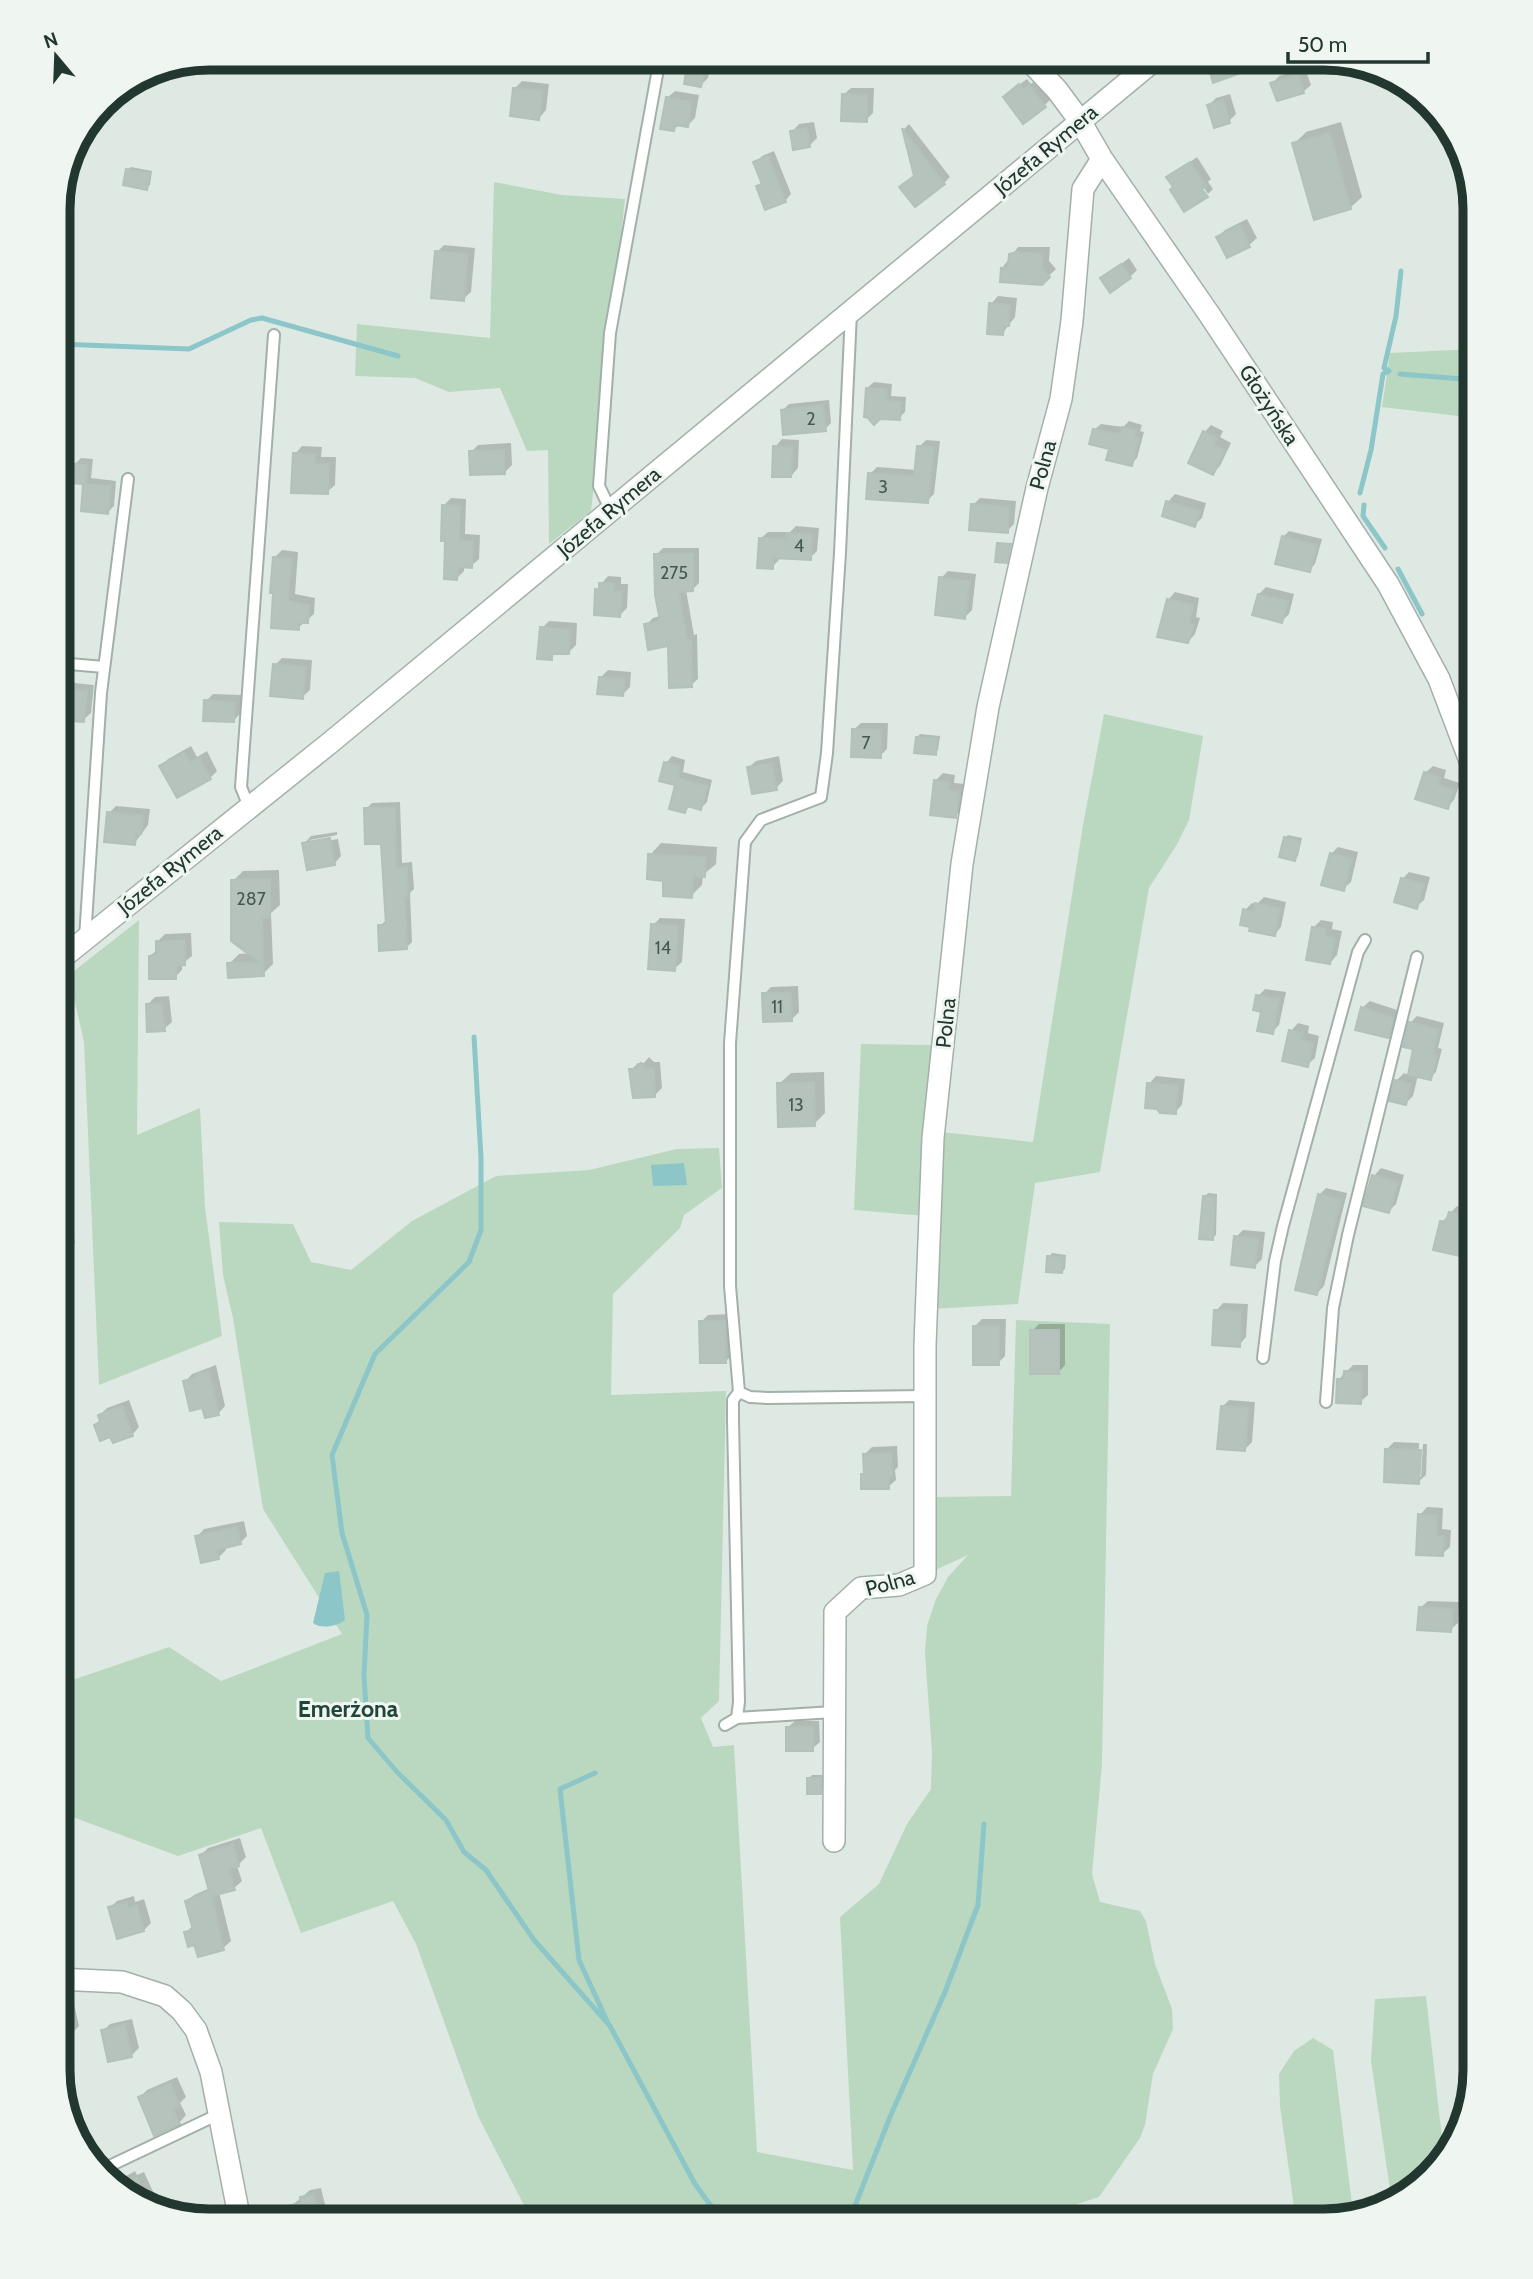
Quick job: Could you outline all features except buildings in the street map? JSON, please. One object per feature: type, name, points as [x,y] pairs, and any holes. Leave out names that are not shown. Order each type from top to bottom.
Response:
[{"type":"street","name":"Głożyńska","points":[[1038,70],[1080,121],[1102,159],[1209,314],[1388,584],[1439,679],[1463,742]]},
{"type":"street","name":"Józefa Rymera","points":[[70,951],[331,742],[1142,70]]},
{"type":"street","name":"Polna","points":[[834,1841],[835,1612],[861,1588],[899,1585],[925,1574],[925,1396],[933,1138],[962,864],[988,707],[1037,488],[1061,399],[1072,321],[1083,189],[1102,159]]},
{"type":"street","points":[[70,1980],[122,1982],[165,1996],[182,2011],[196,2030],[207,2062],[238,2209]]},
{"type":"lane","points":[[611,511],[599,486],[610,334],[658,70]]},
{"type":"lane","points":[[737,1718],[739,1702],[733,1399],[739,1392],[730,1286],[730,1043],[745,842],[761,820],[821,797],[827,753],[839,566],[851,312]]},
{"type":"lane","points":[[249,807],[242,786],[274,335]]},
{"type":"lane","points":[[85,938],[104,667],[128,479]]},
{"type":"lane","points":[[70,664],[104,667]]},
{"type":"lane","points":[[1263,1358],[1275,1261],[1283,1226],[1358,952],[1365,940]]},
{"type":"lane","points":[[1326,1402],[1333,1308],[1348,1235],[1417,957]]},
{"type":"lane","points":[[739,1392],[750,1397],[768,1398],[925,1396]]},
{"type":"lane","points":[[724,1725],[737,1718],[833,1712]]},
{"type":"lane","points":[[109,2166],[219,2114]]},
{"type":"green space","points":[[494,182],[562,195],[625,199],[591,511],[549,544],[548,450],[527,451],[500,388],[449,392],[415,378],[355,376],[357,324],[490,338]]},
{"type":"green space","points":[[1463,350],[1463,417],[1382,407],[1390,353]]},
{"type":"green space","points":[[1104,714],[1203,736],[1189,820],[1149,888],[1100,1172],[1035,1183],[1018,1304],[931,1309],[942,1132],[1033,1142],[1083,825]]},
{"type":"green space","points":[[139,920],[137,1135],[200,1108],[205,1207],[222,1336],[99,1385],[84,1042],[70,974]]},
{"type":"green space","points":[[861,1044],[935,1045],[925,1216],[854,1210]]},
{"type":"green space","points":[[719,1148],[722,1188],[684,1215],[680,1228],[613,1294],[611,1395],[726,1391],[719,1701],[701,1718],[713,1747],[734,1745],[757,2152],[853,2170],[840,1917],[879,1884],[907,1824],[931,1789],[932,1752],[925,1653],[927,1626],[936,1599],[948,1577],[968,1555],[931,1572],[932,1497],[1011,1496],[1016,1320],[1110,1324],[1102,1764],[1092,1874],[1100,1902],[1140,1911],[1146,1921],[1155,1964],[1172,2009],[1173,2029],[1153,2074],[1145,2125],[1140,2138],[1099,2197],[1062,2209],[526,2209],[478,2116],[416,1944],[393,1901],[301,1933],[261,1828],[178,1856],[70,1816],[70,1681],[169,1647],[221,1681],[342,1634],[263,1509],[233,1318],[223,1275],[219,1222],[293,1224],[311,1262],[351,1270],[412,1221],[496,1176],[589,1170],[677,1149]]},
{"type":"green space","points":[[1426,1996],[1442,2142],[1422,2168],[1390,2191],[1371,2061],[1375,1999]]},
{"type":"green space","points":[[1313,2038],[1333,2050],[1352,2206],[1294,2209],[1280,2106],[1279,2074],[1294,2051]]},
{"type":"water","points":[[684,1163],[687,1185],[653,1186],[651,1165]]},
{"type":"water","points":[[339,1571],[345,1620],[333,1626],[316,1625],[313,1623],[325,1573]]},
{"type":"waterway","points":[[1360,493],[1371,450],[1383,374],[1389,371],[1384,368],[1396,316],[1401,271]]},
{"type":"waterway","points":[[70,344],[189,349],[251,320],[262,318],[398,356]]},
{"type":"waterway","points":[[1400,374],[1463,379]]},
{"type":"waterway","points":[[1364,505],[1363,516],[1385,548]]},
{"type":"waterway","points":[[1398,569],[1422,614]]},
{"type":"waterway","points":[[474,1037],[481,1158],[481,1230],[469,1262],[375,1354],[332,1455],[342,1533],[367,1615],[364,1675],[368,1738],[397,1772],[446,1820],[464,1852],[486,1870],[534,1940],[610,2026],[695,2184],[713,2209]]},
{"type":"waterway","points":[[595,1773],[560,1789],[579,1960],[607,2021]]},
{"type":"waterway","points":[[854,2209],[890,2117],[945,1992],[978,1905],[984,1824]]},
{"type":"district","name":"Emerżona","points":[[348,1709]]}]
